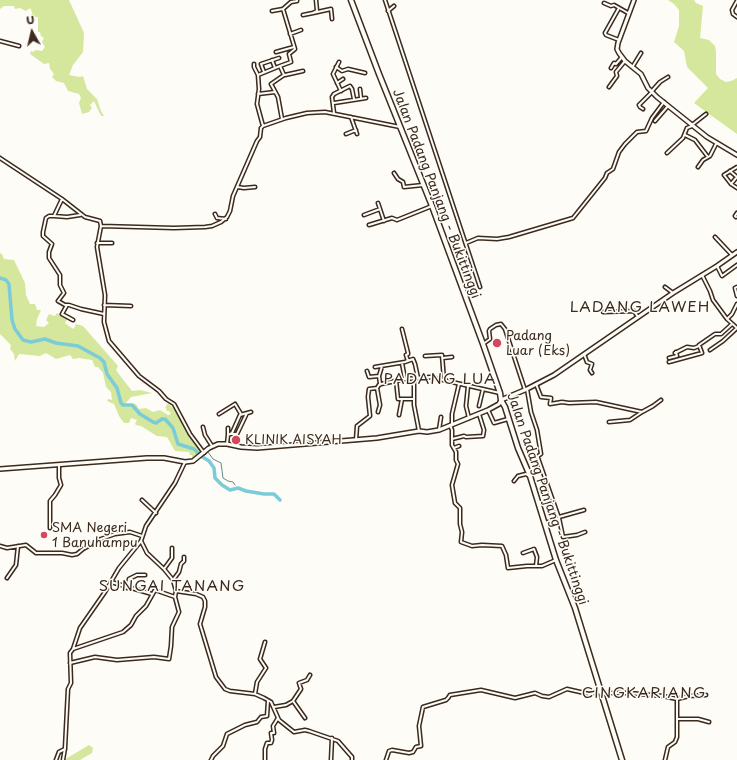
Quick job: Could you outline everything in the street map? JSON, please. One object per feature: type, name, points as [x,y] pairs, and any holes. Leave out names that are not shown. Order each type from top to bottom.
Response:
[{"type":"highway","name":"Jalan Padang Panjang - Bukittinggi","points":[[351,0],[432,206],[483,344],[501,400],[505,407],[508,419],[530,476],[556,560],[575,608],[588,647],[600,693],[622,760]]},
{"type":"main road","points":[[634,0],[619,41],[618,50],[622,57],[641,74],[648,88],[668,106],[716,144],[737,155]]},
{"type":"main road","points":[[0,469],[158,457],[185,462],[194,460],[212,446],[218,444],[257,448],[377,438],[419,431],[427,432],[439,430],[488,410],[499,404],[501,400],[526,390],[584,354],[673,293],[737,252]]},
{"type":"street","points":[[272,10],[283,9],[291,2],[297,2],[297,0]]},
{"type":"street","points":[[313,13],[317,11],[316,0]]},
{"type":"street","points":[[385,0],[480,287]]},
{"type":"street","points":[[737,1],[732,10],[733,14],[737,18]]},
{"type":"street","points":[[604,3],[628,13]]},
{"type":"street","points":[[388,11],[394,6]]},
{"type":"street","points":[[619,8],[605,33],[606,35],[619,41]]},
{"type":"street","points":[[258,75],[291,62],[289,54],[294,50],[294,47],[283,9]]},
{"type":"street","points":[[303,15],[331,9],[332,19]]},
{"type":"street","points":[[290,34],[301,30]]},
{"type":"street","points":[[0,41],[19,46]]},
{"type":"street","points":[[276,52],[294,47]]},
{"type":"street","points":[[633,66],[641,53]]},
{"type":"street","points":[[611,68],[622,57]]},
{"type":"street","points":[[264,72],[261,64],[278,58]]},
{"type":"street","points":[[272,60],[275,68]]},
{"type":"street","points":[[608,87],[617,76],[616,72],[625,61]]},
{"type":"street","points":[[339,62],[332,74],[341,91]]},
{"type":"street","points":[[101,226],[174,228],[205,227],[212,226],[226,219],[230,212],[233,196],[260,137],[261,128],[263,126],[257,104],[258,75],[254,64]]},
{"type":"street","points":[[280,66],[284,75]]},
{"type":"street","points":[[336,67],[342,71],[348,69],[365,73]]},
{"type":"street","points":[[282,119],[278,97],[270,84],[284,75],[303,71]]},
{"type":"street","points":[[644,109],[639,105],[653,92],[660,82],[668,77]]},
{"type":"street","points":[[337,83],[343,79]]},
{"type":"street","points":[[334,113],[332,96],[350,86],[354,99]]},
{"type":"street","points":[[360,89],[361,98]]},
{"type":"street","points":[[258,94],[275,92]]},
{"type":"street","points":[[334,103],[366,98]]},
{"type":"street","points":[[466,243],[478,238],[497,239],[509,237],[573,218],[605,178],[607,173],[613,169],[621,148],[637,132],[646,131],[652,118],[664,102]]},
{"type":"street","points":[[655,121],[668,106]]},
{"type":"street","points":[[263,126],[282,119],[315,112],[334,113],[400,127]]},
{"type":"street","points":[[667,153],[685,135],[687,128],[706,114]]},
{"type":"street","points":[[351,117],[357,134]]},
{"type":"street","points":[[346,134],[356,130]]},
{"type":"street","points":[[685,135],[695,140],[708,157]]},
{"type":"street","points":[[698,167],[711,155],[716,144]]},
{"type":"street","points":[[0,158],[62,199],[85,217],[101,222],[97,243],[105,295],[105,330],[108,341],[139,376],[174,404],[190,434],[204,453]]},
{"type":"street","points":[[737,167],[724,175],[731,184],[737,188]]},
{"type":"street","points":[[730,171],[737,177],[731,184]]},
{"type":"street","points":[[394,173],[398,179],[403,182],[404,187],[423,185]]},
{"type":"street","points":[[237,187],[255,187]]},
{"type":"street","points":[[54,216],[62,199]]},
{"type":"street","points":[[378,203],[384,221]]},
{"type":"street","points":[[369,225],[392,218],[397,220],[432,206]]},
{"type":"street","points":[[364,215],[380,209]]},
{"type":"street","points":[[736,217],[735,216],[737,213]]},
{"type":"street","points":[[81,214],[67,217],[49,216],[46,218],[43,236],[52,244],[49,252],[49,258],[60,275],[60,285],[64,293],[58,301],[81,309],[104,314]]},
{"type":"street","points":[[215,214],[217,218],[226,219]]},
{"type":"street","points":[[715,236],[733,255]]},
{"type":"street","points":[[97,243],[112,243]]},
{"type":"street","points":[[717,266],[722,276],[737,265]]},
{"type":"street","points":[[702,275],[713,300],[727,319],[737,328],[723,341],[710,350]]},
{"type":"street","points":[[665,287],[673,293]]},
{"type":"street","points":[[737,287],[735,288],[737,296]]},
{"type":"street","points":[[67,304],[62,314],[73,320]]},
{"type":"street","points":[[727,319],[732,314],[737,304]]},
{"type":"street","points":[[104,305],[131,306]]},
{"type":"street","points":[[604,312],[634,311],[638,318]]},
{"type":"street","points":[[483,344],[490,339],[490,329],[501,324],[505,330],[526,390],[530,412],[537,430],[542,454],[538,456],[538,458],[559,517],[563,537],[585,532]]},
{"type":"street","points":[[670,358],[678,356],[675,353],[687,347],[699,346],[715,334],[722,334],[732,324]]},
{"type":"street","points":[[375,367],[402,363],[407,357],[408,353],[402,329]]},
{"type":"street","points":[[669,362],[702,353],[699,346]]},
{"type":"street","points":[[425,356],[442,354],[444,380]]},
{"type":"street","points":[[584,354],[587,362],[592,364],[590,370],[592,372]]},
{"type":"street","points":[[407,357],[414,360],[418,378]]},
{"type":"street","points":[[443,358],[452,357]]},
{"type":"street","points":[[402,363],[405,379]]},
{"type":"street","points":[[380,384],[379,376],[382,366]]},
{"type":"street","points":[[367,371],[369,378],[379,376]]},
{"type":"street","points":[[356,440],[357,426],[370,416],[368,397],[369,389],[377,388],[380,384],[396,380],[430,377],[500,393]]},
{"type":"street","points":[[414,378],[414,410],[419,431]]},
{"type":"street","points":[[396,380],[398,399],[414,399]]},
{"type":"street","points":[[459,384],[451,425],[452,445],[458,466],[452,485],[455,503],[460,508],[460,523],[462,532],[461,542],[472,546],[502,546],[506,555],[508,568],[542,566],[556,560]]},
{"type":"street","points":[[536,384],[541,397],[551,398],[550,404],[562,402],[596,402],[642,412]]},
{"type":"street","points":[[468,386],[466,406],[468,418]]},
{"type":"street","points":[[377,388],[380,405],[378,412]]},
{"type":"street","points":[[479,406],[482,389]]},
{"type":"street","points":[[399,415],[402,399]]},
{"type":"street","points":[[609,422],[630,420],[661,400]]},
{"type":"street","points":[[219,414],[235,404],[241,414]]},
{"type":"street","points":[[488,410],[494,423],[508,419]]},
{"type":"street","points":[[241,414],[251,412]]},
{"type":"street","points":[[228,435],[237,434],[247,413]]},
{"type":"street","points":[[232,434],[241,414]]},
{"type":"street","points":[[452,440],[464,436],[466,438],[483,436],[484,430],[479,414]]},
{"type":"street","points":[[439,430],[441,417]]},
{"type":"street","points":[[203,427],[205,435],[212,446]]},
{"type":"street","points":[[227,444],[228,428]]},
{"type":"street","points":[[454,448],[459,446]]},
{"type":"street","points":[[63,760],[68,689],[71,682],[70,653],[73,650],[80,628],[119,568],[141,541],[146,526],[176,483],[185,462]]},
{"type":"street","points":[[50,528],[50,501],[61,485],[59,478],[59,465]]},
{"type":"street","points":[[514,481],[518,476],[526,474],[530,476]]},
{"type":"street","points":[[142,500],[156,513]]},
{"type":"street","points":[[544,523],[584,510]]},
{"type":"street","points":[[0,546],[7,548],[26,545],[36,552],[72,555],[77,554],[83,549],[115,534],[130,532],[142,536]]},
{"type":"street","points":[[70,663],[95,657],[117,660],[154,657],[169,659],[172,627],[179,612],[174,597],[176,591],[173,580],[147,553],[141,541]]},
{"type":"street","points":[[7,578],[16,565],[18,546]]},
{"type":"street","points":[[164,569],[172,558],[172,548]]},
{"type":"street","points":[[523,553],[534,549],[537,557],[536,566]]},
{"type":"street","points":[[173,580],[179,572],[181,564],[184,561],[184,557]]},
{"type":"street","points":[[128,588],[129,579],[139,575],[145,575]]},
{"type":"street","points":[[111,582],[152,594]]},
{"type":"street","points":[[73,650],[124,632],[146,606],[152,594],[156,590],[174,597]]},
{"type":"street","points":[[176,591],[200,595],[205,601],[200,624],[216,677],[225,689],[230,692],[255,694],[268,701],[274,707],[278,718],[294,732],[305,730],[332,738],[338,741],[352,757],[352,760]]},
{"type":"street","points":[[255,694],[257,682],[266,668],[260,659],[265,642]]},
{"type":"street","points":[[274,707],[286,705],[293,701],[301,689],[299,683],[308,679],[310,675]]},
{"type":"street","points":[[386,760],[389,751],[392,750],[409,754],[413,752],[416,747],[421,746],[419,726],[423,707],[446,700],[450,694],[481,690],[516,698],[536,692],[542,696],[549,697],[568,689],[589,694],[629,693],[663,696],[677,699],[689,696],[706,695]]},
{"type":"street","points":[[665,760],[668,747],[677,739],[677,699]]},
{"type":"street","points":[[211,760],[212,756],[223,746],[227,734],[245,725],[257,722],[261,717],[267,716],[268,701]]},
{"type":"street","points":[[293,701],[305,718]]},
{"type":"street","points":[[265,760],[264,749],[266,743],[271,743],[271,734],[274,733],[273,726],[278,718]]},
{"type":"street","points":[[676,719],[698,719],[709,722]]},
{"type":"street","points":[[331,760],[332,738]]},
{"type":"street","points":[[56,760],[59,752],[65,748]]},
{"type":"green space","points":[[0,0],[69,0],[84,33],[83,52],[73,65],[69,75],[80,77],[83,76],[87,89],[97,99],[104,116],[100,114],[94,101],[90,105],[92,108],[89,112],[82,114],[79,103],[81,98],[79,94],[68,91],[64,83],[56,81],[52,77],[54,74],[50,69],[49,63],[44,64],[30,54],[31,51],[42,51],[45,47],[42,42],[44,38],[41,36],[40,32],[38,32],[38,17],[31,18],[32,12],[30,8],[26,11],[20,8],[15,9],[14,6],[4,6],[0,9]]},
{"type":"green space","points":[[668,0],[694,0],[696,3],[703,6],[700,38],[709,40],[715,46],[716,74],[720,79],[726,82],[737,78],[737,134],[694,103],[708,88],[687,67],[684,51],[674,42],[679,26],[679,10]]},
{"type":"green space","points":[[0,253],[4,259],[14,260],[25,283],[26,295],[30,304],[35,304],[37,310],[41,310],[36,326],[44,327],[49,323],[46,320],[49,314],[55,316],[57,313],[67,319],[65,323],[74,329],[76,324],[83,326],[118,366],[116,370],[132,391],[140,390],[152,393],[131,397],[125,404],[136,404],[139,409],[146,408],[153,412],[160,410],[168,415],[171,414],[169,411],[166,411],[167,409],[165,408],[168,403],[186,422],[191,434],[203,450],[208,450],[192,462],[192,455],[190,455],[189,452],[175,451],[167,437],[157,436],[141,426],[136,425],[137,420],[131,418],[129,423],[124,423],[114,404],[107,401],[108,399],[112,400],[111,392],[106,387],[103,373],[98,367],[95,367],[92,360],[79,358],[73,359],[70,355],[56,359],[46,353],[40,356],[19,354],[15,361],[14,354],[10,349],[11,345],[0,334]]},
{"type":"green space","points":[[89,745],[93,748],[92,753],[80,760],[64,760]]},
{"type":"waterway","points":[[0,278],[6,280],[9,284],[12,320],[15,329],[23,340],[31,342],[45,339],[56,343],[78,346],[100,358],[104,362],[107,374],[117,388],[121,403],[123,405],[132,405],[140,414],[153,422],[156,423],[162,419],[165,419],[173,428],[178,444],[194,449],[209,461],[214,468],[215,478],[222,485],[230,490],[238,488],[246,491],[274,494],[280,500]]},
{"type":"waterway","points":[[208,452],[213,459],[221,463],[223,478],[233,482],[235,485]]},
{"type":"place","name":"Padang Luar (Eks)","points":[[497,343]]},
{"type":"place","name":"KLINIK AISYAH","points":[[236,440]]},
{"type":"place","name":"SMA Negeri 1 Banuhampu","points":[[44,535]]},
{"type":"district","name":"LADANG LAWEH","points":[[640,308]]},
{"type":"district","name":"PADANG LUA","points":[[440,380]]},
{"type":"district","name":"SUNGAI TANANG","points":[[172,587]]},
{"type":"district","name":"CINGKARIANG","points":[[644,694]]}]
